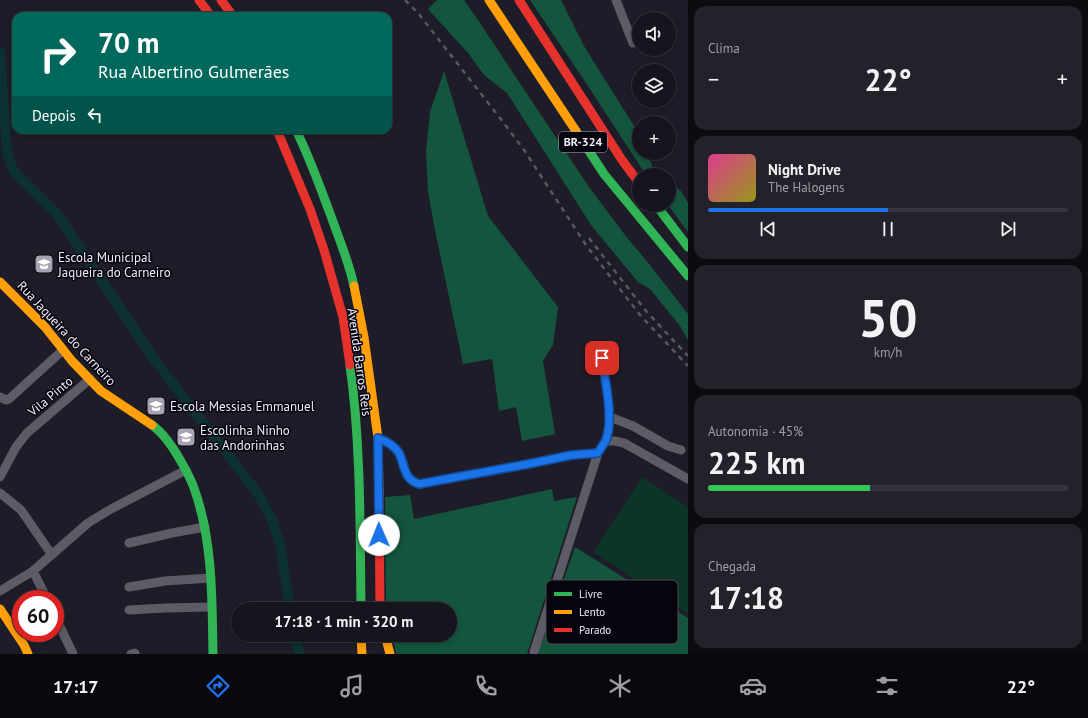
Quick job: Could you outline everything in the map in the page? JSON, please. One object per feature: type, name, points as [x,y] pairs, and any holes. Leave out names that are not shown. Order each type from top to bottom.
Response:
[{"type":"main road","points":[[199,0],[208,12]]},
{"type":"main road","points":[[222,0],[230,12]]},
{"type":"main road","name":"BR-324","points":[[489,0],[604,174],[687,277]]},
{"type":"main road","name":"BR-324","points":[[519,0],[632,174]]},
{"type":"main road","name":"Avenida Barros Reis","points":[[279,134],[310,209],[324,250],[342,317],[354,394],[358,444],[361,602]]},
{"type":"main road","name":"Avenida Barros Reis","points":[[298,134],[305,148],[339,236],[352,283],[364,337],[378,438],[380,602]]},
{"type":"main road","points":[[661,212],[688,247]]},
{"type":"main road","name":"Rua Jaqueira do Carneiro","points":[[0,282],[45,327],[72,361],[101,390],[155,427],[173,448],[186,470],[194,488],[205,527],[210,578],[213,654]]},
{"type":"main road","points":[[0,609],[24,645],[28,654]]},
{"type":"main road","points":[[361,642],[362,654]]},
{"type":"main road","points":[[382,642],[383,654]]},
{"type":"main road","points":[[387,642],[390,654]]},
{"type":"street","points":[[616,0],[632,40]]},
{"type":"street","points":[[2,398],[9,399],[63,350]]},
{"type":"street","points":[[557,580],[598,453],[606,441],[609,430],[610,417],[602,358]]},
{"type":"street","name":"Vila Pinto","points":[[0,477],[16,447],[27,433],[90,379]]},
{"type":"street","points":[[610,417],[633,426],[668,446],[681,450]]},
{"type":"street","points":[[378,438],[388,442],[395,448],[408,477],[419,484],[572,455],[598,453]]},
{"type":"street","points":[[606,441],[615,440],[624,443],[688,479]]},
{"type":"street","points":[[0,591],[33,571],[88,523],[111,509],[186,470]]},
{"type":"street","points":[[0,493],[21,510],[52,555]]},
{"type":"street","points":[[129,543],[205,527]]},
{"type":"street","points":[[33,571],[43,590]]},
{"type":"street","points":[[129,587],[165,581],[210,578]]},
{"type":"street","points":[[129,610],[211,607]]},
{"type":"street","points":[[534,652],[546,615]]},
{"type":"street","points":[[64,635],[73,654]]},
{"type":"green space","points":[[437,0],[464,0],[589,187],[688,314],[688,340],[680,326],[650,289],[638,282],[591,225],[507,93],[484,75],[468,53],[428,9]]},
{"type":"green space","points":[[530,0],[561,0],[584,46],[632,123],[632,154]]},
{"type":"green space","points":[[444,71],[488,216],[558,307],[553,345],[543,361],[555,434],[522,441],[516,407],[499,411],[492,359],[463,364],[428,192],[426,152],[430,112]]},
{"type":"green space","points":[[636,160],[650,160],[653,168],[641,168]]},
{"type":"green space","points":[[676,187],[681,191],[688,203],[688,232],[673,212],[676,212]]},
{"type":"green space","points":[[642,477],[688,507],[688,614],[678,607],[678,580],[636,580],[593,552]]},
{"type":"green space","points":[[552,489],[554,501],[577,497],[551,580],[546,580],[546,594],[527,654],[396,654],[393,642],[457,642],[457,602],[386,602],[385,497],[410,495],[414,519]]},
{"type":"green space","points":[[575,547],[628,580],[564,580]]},
{"type":"green space","points":[[678,612],[688,618],[688,654],[538,654],[546,631],[546,644],[678,644]]},
{"type":"waterway","points":[[0,52],[7,152],[13,170],[57,214],[154,359],[259,495],[272,520],[280,544],[289,602]]},
{"type":"waterway","points":[[296,642],[300,654]]},
{"type":"railway","points":[[405,0],[418,13],[524,150],[586,245],[616,284],[640,315],[688,366]]},
{"type":"railway","points":[[589,238],[646,311],[688,356]]},
{"type":"traffic: fast","points":[[576,131],[604,174],[688,276]]},
{"type":"traffic: fast","points":[[298,134],[347,259],[354,286]]},
{"type":"traffic: fast","points":[[661,212],[688,247]]},
{"type":"traffic: fast","points":[[350,365],[354,395],[358,456],[361,602]]},
{"type":"traffic: fast","points":[[152,425],[174,449],[192,484],[200,508],[205,529],[210,570],[213,654]]},
{"type":"traffic: slow","points":[[489,0],[576,131]]},
{"type":"traffic: slow","points":[[0,282],[45,327],[72,361],[101,391],[152,425]]},
{"type":"traffic: slow","points":[[354,286],[364,337],[378,438],[379,495]]},
{"type":"traffic: slow","points":[[0,609],[24,645],[28,654]]},
{"type":"traffic: slow","points":[[361,642],[362,654]]},
{"type":"traffic: slow","points":[[387,642],[390,654]]},
{"type":"traffic: jam","points":[[199,0],[208,12]]},
{"type":"traffic: jam","points":[[221,0],[230,12]]},
{"type":"traffic: jam","points":[[519,0],[632,174]]},
{"type":"traffic: jam","points":[[279,134],[310,209],[324,250],[343,317],[350,365]]},
{"type":"traffic: jam","points":[[379,495],[380,602]]},
{"type":"place","name":"Escola Municipal Jaqueira do Carneiro","points":[[44,264]]},
{"type":"place","name":"Escola Messias Emmanuel","points":[[156,406]]},
{"type":"place","name":"Escolinha Ninho das Andorinhas","points":[[186,437]]},
{"type":"route","points":[[379,535],[378,438],[392,444],[398,452],[410,480],[419,484],[572,455],[598,453],[606,441],[610,417],[602,358]]}]
